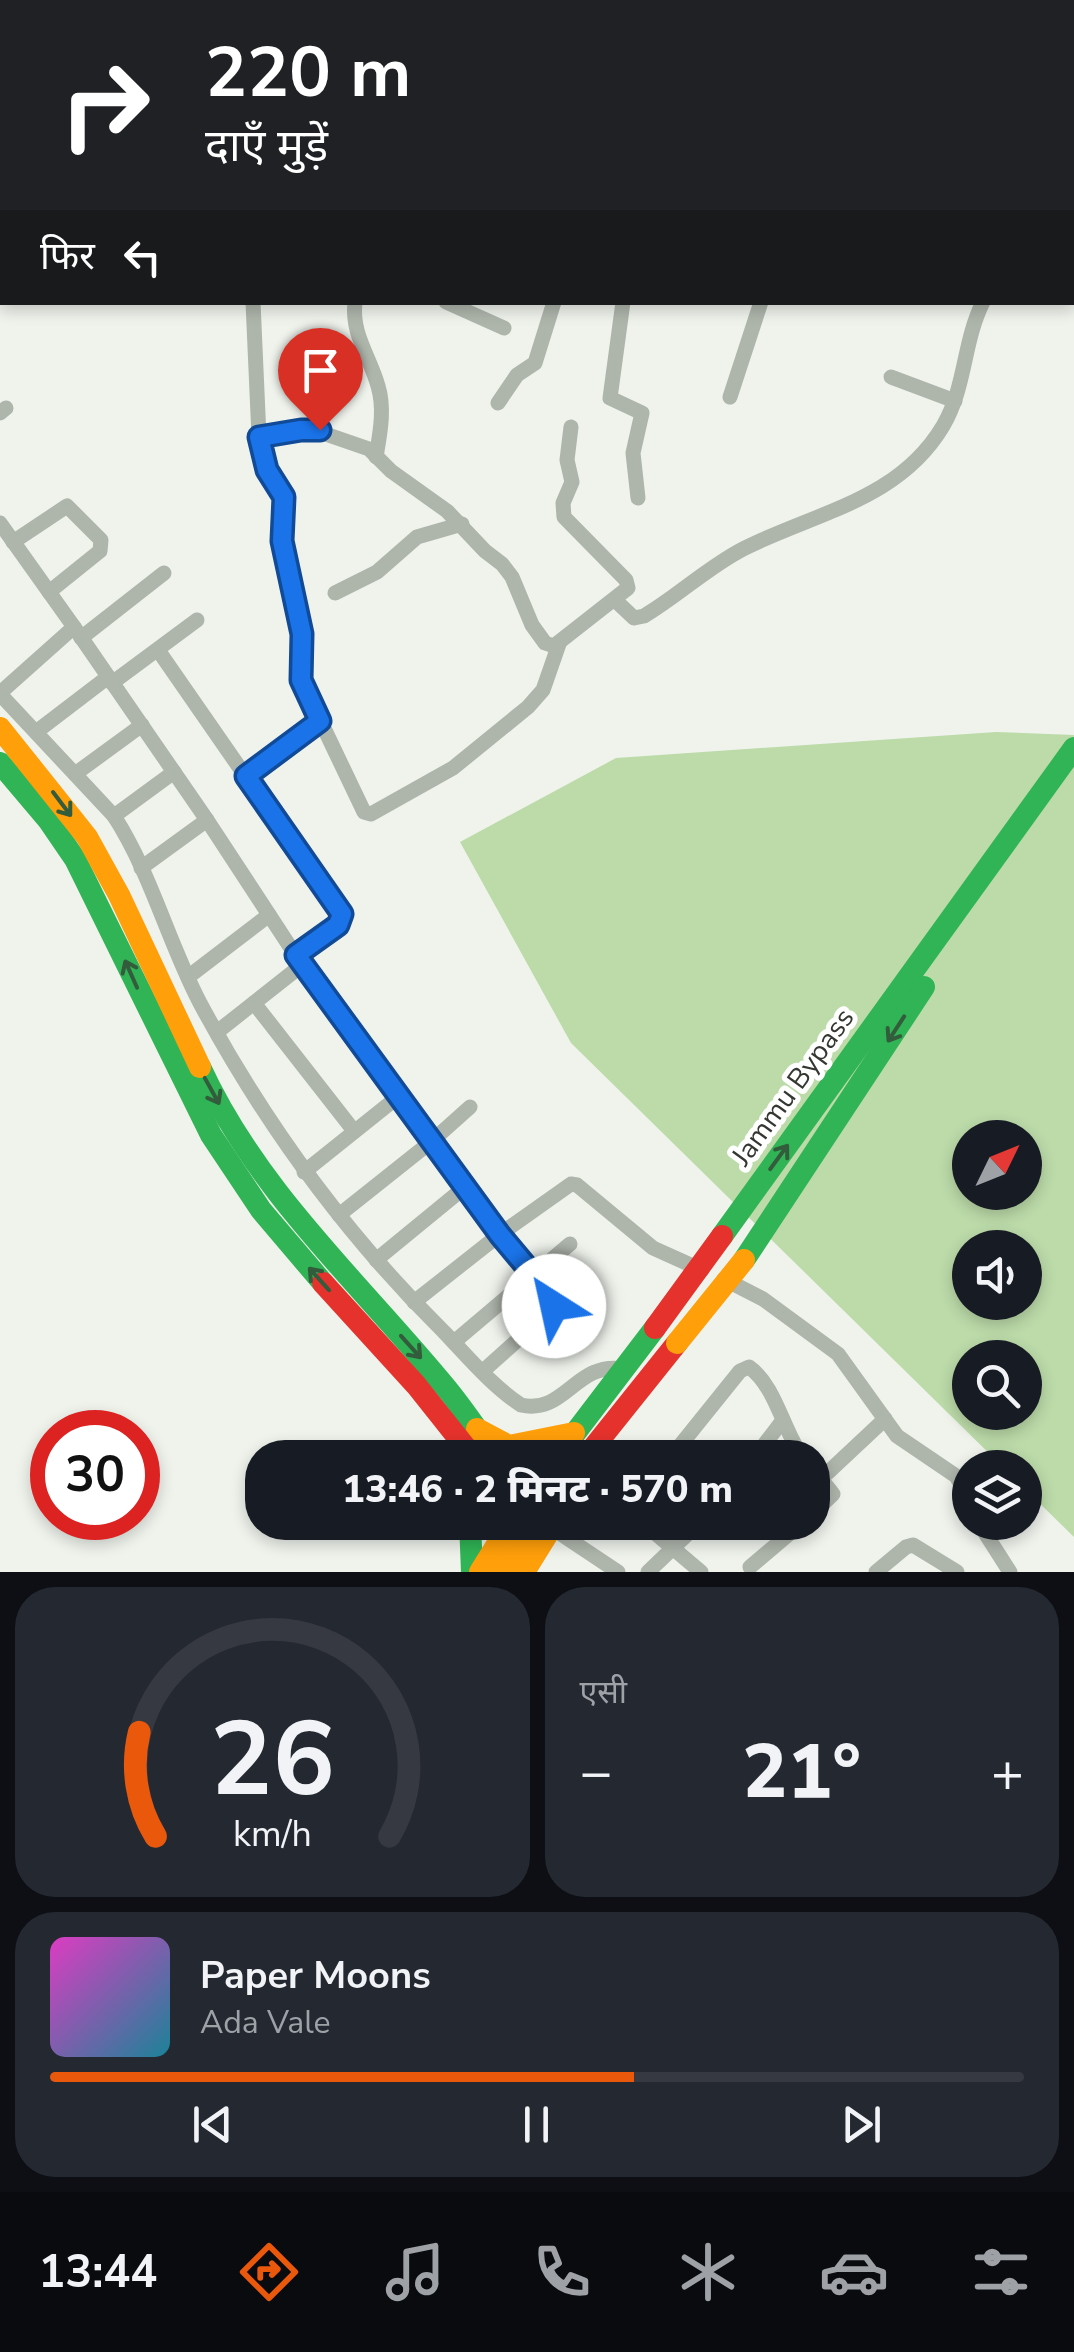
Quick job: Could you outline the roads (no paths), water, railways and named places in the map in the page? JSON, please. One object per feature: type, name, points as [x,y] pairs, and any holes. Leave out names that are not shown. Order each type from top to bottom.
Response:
[{"type":"main road","points":[[0,728],[87,837],[119,895],[205,1078],[258,1168],[322,1250],[430,1369],[467,1440]]},
{"type":"main road","name":"Jammu Bypass","points":[[569,1440],[655,1328],[1074,748]]},
{"type":"main road","points":[[0,763],[46,817],[78,863],[176,1071],[235,1174],[310,1269],[465,1440]]},
{"type":"main road","name":"Jammu Bypass","points":[[598,1440],[744,1260],[922,989],[1074,778]]},
{"type":"main road","points":[[603,1440],[611,1423]]},
{"type":"main road","points":[[538,1440],[574,1433]]},
{"type":"main road","points":[[471,1540],[472,1572]]},
{"type":"main road","points":[[480,1572],[517,1540]]},
{"type":"main road","points":[[503,1572],[525,1540]]},
{"type":"main road","points":[[524,1572],[531,1540]]},
{"type":"street","points":[[253,305],[259,437],[267,470],[284,497],[282,541],[302,634],[301,680],[317,723],[361,807],[371,814],[453,768],[528,707],[544,690],[558,644]]},
{"type":"street","points":[[354,305],[357,334],[378,386],[382,409],[376,457]]},
{"type":"street","points":[[453,305],[504,328]]},
{"type":"street","points":[[498,403],[517,375],[535,363],[553,305]]},
{"type":"street","points":[[622,305],[610,398],[642,413],[633,453],[638,498]]},
{"type":"street","points":[[730,397],[760,305]]},
{"type":"street","points":[[616,601],[634,618],[644,616],[744,549],[887,486],[937,436],[955,401],[968,339],[982,305]]},
{"type":"street","points":[[891,377],[955,401]]},
{"type":"street","points":[[259,437],[312,429],[362,444],[462,524],[509,571],[538,634],[550,646],[616,601],[628,588],[626,580],[562,512],[572,482],[568,460],[572,427]]},
{"type":"street","points":[[13,542],[67,506],[101,540],[100,551],[49,592]]},
{"type":"street","points":[[0,524],[142,725],[299,960],[500,1235],[551,1296],[554,1306],[483,1371]]},
{"type":"street","points":[[335,593],[377,572],[417,538],[462,524]]},
{"type":"street","points":[[164,573],[77,633],[0,694],[114,816],[217,1032],[304,1172],[414,1302],[514,1400],[532,1408],[558,1398],[602,1367],[623,1369]]},
{"type":"street","points":[[36,732],[197,620]]},
{"type":"street","points":[[158,650],[342,914],[338,925],[217,1032]]},
{"type":"street","points":[[246,776],[317,723]]},
{"type":"street","points":[[75,774],[142,725]]},
{"type":"street","points":[[114,816],[174,772]]},
{"type":"street","points":[[141,868],[207,820]]},
{"type":"street","points":[[188,977],[269,915]]},
{"type":"street","points":[[254,1003],[354,1132]]},
{"type":"street","points":[[304,1172],[398,1096]]},
{"type":"street","points":[[338,1215],[432,1142],[470,1107]]},
{"type":"street","points":[[414,1302],[553,1195],[568,1185],[577,1185],[653,1248],[740,1286],[824,1341],[847,1363],[909,1447],[952,1474]]},
{"type":"street","points":[[376,1260],[465,1187]]},
{"type":"street","points":[[454,1342],[570,1244]]},
{"type":"street","points":[[685,1440],[744,1367],[756,1373],[793,1440]]},
{"type":"street","points":[[830,1463],[885,1419]]},
{"type":"street","points":[[767,1440],[782,1420]]},
{"type":"street","points":[[561,1540],[618,1572]]},
{"type":"street","points":[[663,1540],[702,1572]]},
{"type":"street","points":[[648,1572],[683,1540]]},
{"type":"street","points":[[750,1567],[782,1540]]},
{"type":"street","points":[[990,1540],[1010,1572]]},
{"type":"street","points":[[876,1572],[910,1545],[958,1572]]}]
